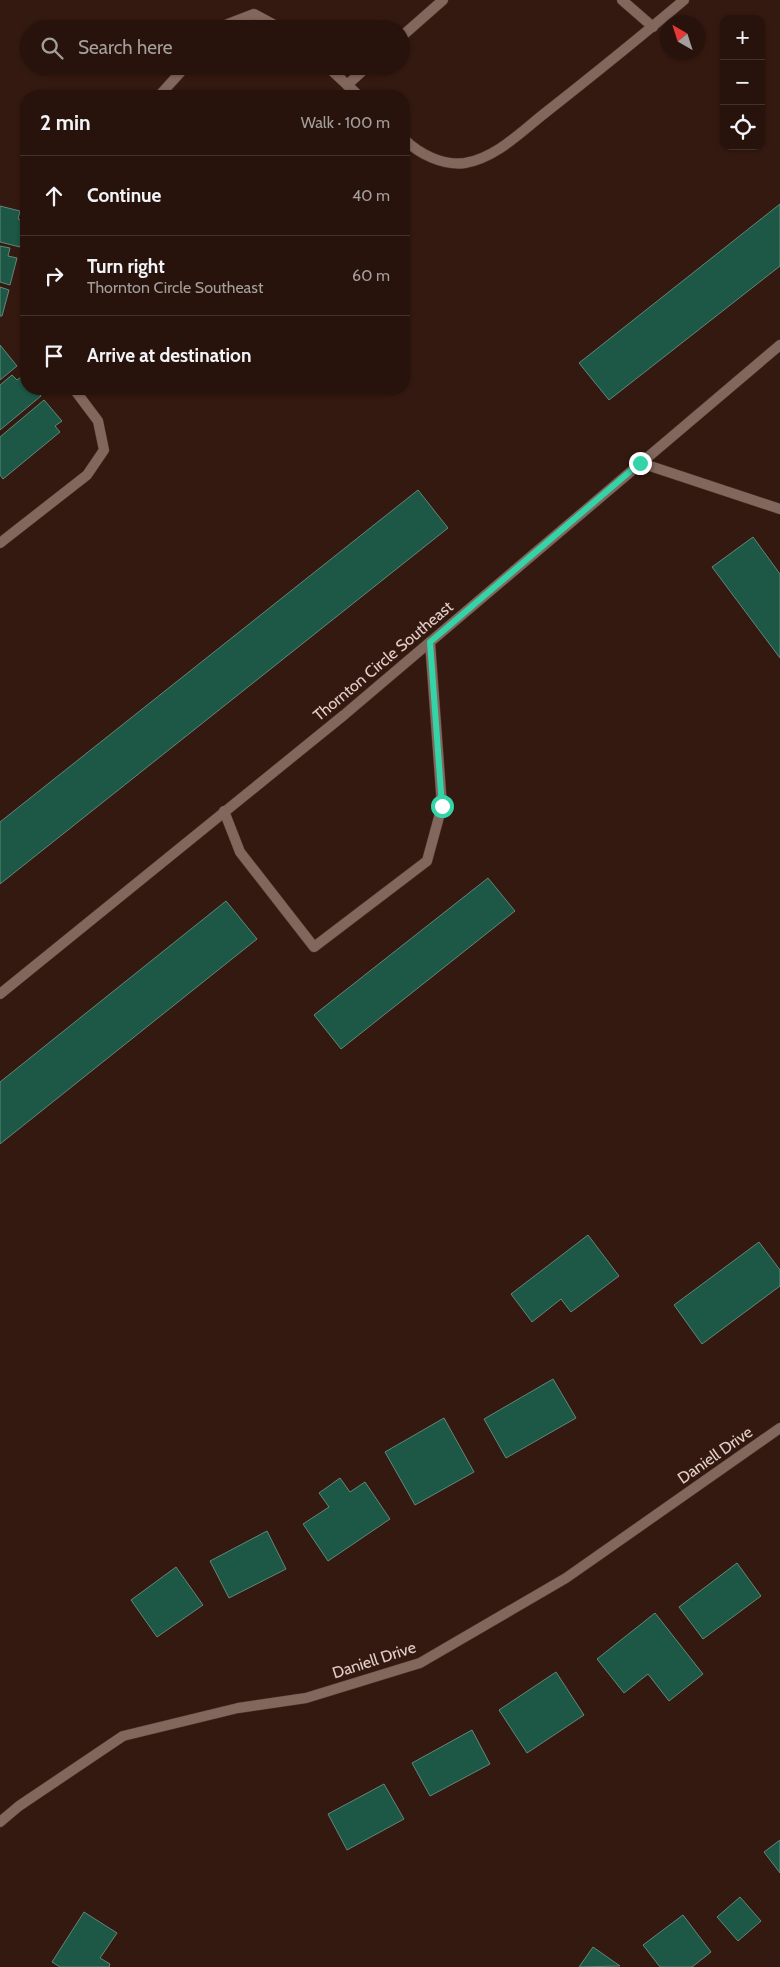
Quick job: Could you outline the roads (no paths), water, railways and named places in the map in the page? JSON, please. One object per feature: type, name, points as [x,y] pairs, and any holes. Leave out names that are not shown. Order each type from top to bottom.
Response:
[{"type":"street","points":[[410,29],[443,0]]},
{"type":"street","points":[[622,0],[653,27]]},
{"type":"street","points":[[410,145],[438,161],[465,163],[494,152],[621,54],[684,0]]},
{"type":"street","points":[[238,20],[254,14],[265,20]]},
{"type":"street","points":[[164,90],[178,75]]},
{"type":"street","points":[[336,75],[352,90]]},
{"type":"street","points":[[347,85],[358,75]]},
{"type":"street","name":"Thornton Circle Southeast","points":[[0,994],[430,642],[780,345]]},
{"type":"street","points":[[0,543],[87,475],[104,450],[98,421],[78,395]]},
{"type":"street","points":[[640,463],[780,509]]},
{"type":"street","points":[[224,811],[240,852],[314,947],[427,861],[442,806],[430,642]]},
{"type":"street","name":"Daniell Drive","points":[[0,1822],[19,1806],[123,1736],[238,1708],[306,1698],[420,1663],[566,1578],[780,1428]]}]
